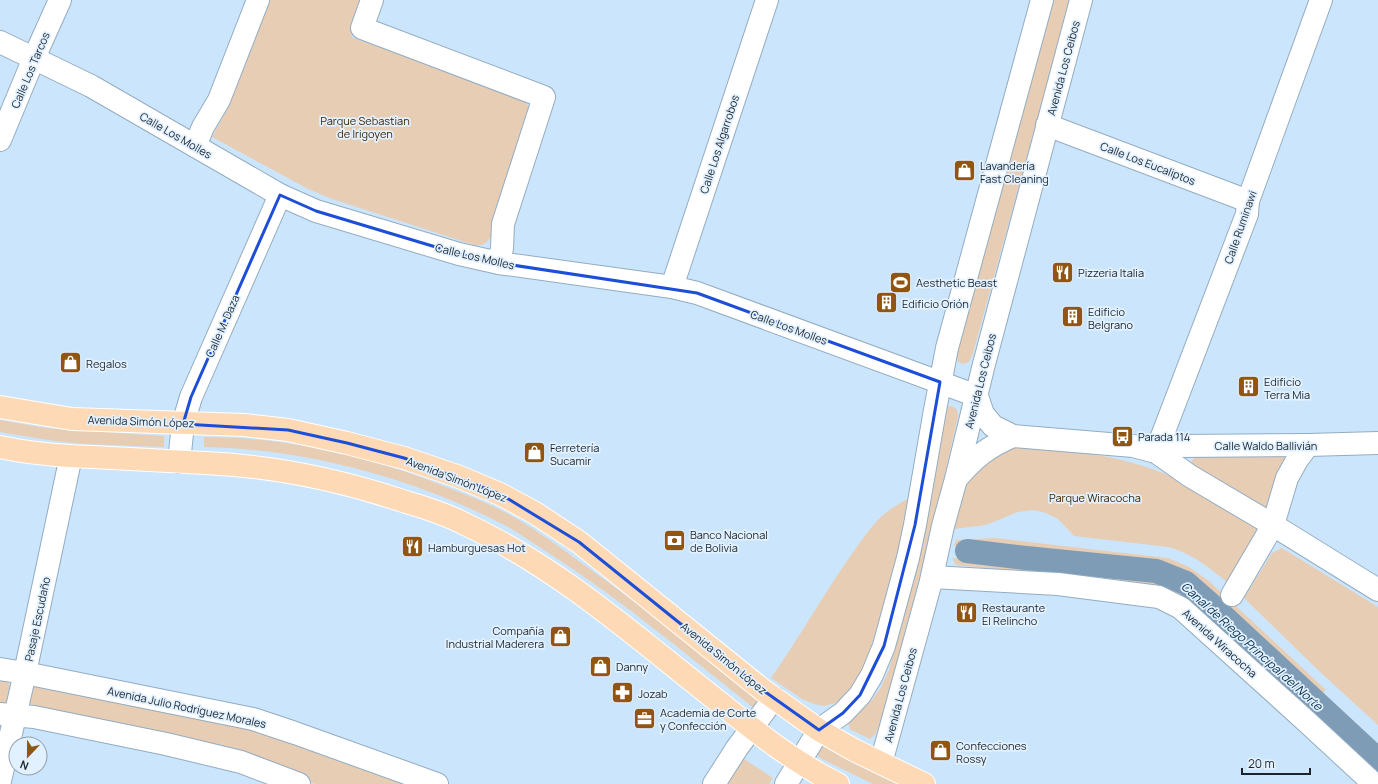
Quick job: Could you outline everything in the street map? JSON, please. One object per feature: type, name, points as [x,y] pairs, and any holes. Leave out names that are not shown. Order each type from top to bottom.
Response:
[{"type":"main road","name":"Avenida Simón López","points":[[0,407],[72,418],[183,424],[244,425],[288,430],[340,441],[404,458],[457,476],[500,494],[535,513],[579,542],[774,698],[819,730],[854,750],[924,784]]},
{"type":"main road","points":[[0,447],[15,451],[71,456],[269,468],[321,477],[376,492],[428,509],[466,524],[506,545],[550,572],[597,606],[751,728],[798,762],[838,784]]},
{"type":"street","name":"Calle Los Tarcos","points":[[0,140],[60,0]]},
{"type":"street","points":[[195,146],[203,127],[219,100],[258,0]]},
{"type":"street","points":[[372,0],[362,28],[544,97],[503,224],[502,248],[499,263]]},
{"type":"street","name":"Calle Los Algarrobos","points":[[672,287],[766,0]]},
{"type":"street","points":[[786,784],[798,762],[819,730],[843,714],[860,695],[872,675],[884,646],[908,558],[940,382],[951,332],[1042,0]]},
{"type":"street","name":"Avenida Los Ceibos","points":[[881,763],[932,577],[943,526],[984,364],[1081,0]]},
{"type":"street","name":"Calle Ruminawi","points":[[1156,452],[1247,214],[1248,201],[1321,0]]},
{"type":"street","name":"Calle Los Molles","points":[[0,42],[91,86],[280,195],[316,211],[458,254],[499,263],[672,287],[703,295],[977,396]]},
{"type":"street","name":"Calle Los Eucaliptos","points":[[1047,125],[1248,201]]},
{"type":"street","name":"Calle M. Daza","points":[[179,462],[183,424],[191,397],[280,195]]},
{"type":"street","points":[[977,396],[983,414],[993,426],[1013,436],[1133,446],[1156,452],[1190,476],[1378,590]]},
{"type":"street","points":[[956,479],[970,462],[983,452],[994,444],[1013,436]]},
{"type":"street","name":"Calle Waldo Ballivián","points":[[1156,452],[1178,446],[1378,443]]},
{"type":"street","points":[[1232,595],[1273,525],[1287,478],[1296,460],[1308,445]]},
{"type":"street","name":"Pasaje Escudaño","points":[[0,781],[7,714],[25,673],[71,456]]},
{"type":"street","name":"Avenida Wiracocha","points":[[932,577],[1058,584],[1159,597],[1181,608],[1374,784]]},
{"type":"street","name":"Avenida Julio Rodríguez Morales","points":[[0,669],[253,719],[296,732],[437,784]]},
{"type":"street","points":[[714,784],[751,728],[774,698]]},
{"type":"street","points":[[7,714],[34,717],[166,744],[241,762],[299,784]]},
{"type":"highlighted area","points":[[280,195],[316,211],[459,254],[499,263],[697,293],[940,382],[915,525],[884,646],[860,695],[843,713],[819,730],[764,691],[579,542],[500,494],[404,458],[347,443],[288,430],[183,424],[191,397]]},
{"type":"green space","name":"Parque Sebastian de Irigoyen","points":[[269,0],[363,0],[351,34],[353,38],[515,93],[525,101],[529,109],[530,118],[491,237],[488,241],[482,245],[474,245],[332,199],[308,189],[212,137],[229,106]]},
{"type":"green space","points":[[1053,0],[1070,0],[973,353],[969,362],[963,364],[958,362],[956,354]]},
{"type":"green space","points":[[948,406],[956,408],[958,416],[937,509],[887,705],[876,733],[870,739],[851,730],[848,724],[871,701],[880,689],[889,670],[909,593],[944,410]]},
{"type":"green space","points":[[0,420],[46,428],[164,436],[164,447],[82,444],[5,433],[0,432]]},
{"type":"green space","points":[[204,437],[268,441],[332,451],[424,478],[494,507],[533,529],[603,578],[761,702],[755,709],[603,590],[518,533],[473,510],[399,481],[360,470],[282,454],[243,449],[204,447]]},
{"type":"green space","name":"Parque Wiracocha","points":[[1009,447],[1068,451],[1107,457],[1145,466],[1186,484],[1252,522],[1257,528],[1257,536],[1228,583],[1200,561],[1185,553],[1168,547],[1074,536],[1058,519],[1046,513],[1034,510],[1018,512],[986,525],[954,529],[963,489],[969,477]]},
{"type":"green space","points":[[1282,455],[1286,461],[1279,472],[1265,509],[1194,469],[1191,462],[1195,457]]},
{"type":"green space","points":[[909,498],[894,573],[864,667],[855,683],[845,696],[835,703],[824,706],[802,699],[771,678],[841,570],[869,530],[885,513]]},
{"type":"green space","points":[[995,538],[1168,558],[1189,567],[1209,581],[1326,690],[1322,694],[1205,589],[1185,575],[1166,567],[954,546],[956,540]]},
{"type":"green space","points":[[1282,548],[1378,607],[1378,725],[1320,672],[1244,598],[1272,553]]},
{"type":"green space","points":[[952,558],[1160,579],[1178,587],[1195,600],[1312,706],[1306,712],[1189,607],[1038,573],[956,565]]},
{"type":"green space","points":[[0,679],[6,680],[10,685],[10,699],[4,705],[0,705]]},
{"type":"green space","points":[[30,684],[253,727],[412,784],[315,784],[247,759],[38,707],[31,704],[27,700]]},
{"type":"green space","points":[[823,746],[900,784],[873,784],[822,759],[818,756],[818,753],[819,749]]},
{"type":"green space","points":[[741,757],[773,778],[769,784],[724,784]]},
{"type":"waterway","name":"Canal de Riego Principal del Norte","points":[[967,551],[1156,571],[1186,583],[1378,760]]},
{"type":"place","name":"Lavandería Fast Cleaning","points":[[965,171]]},
{"type":"place","name":"Pizzeria Italia","points":[[1063,272]]},
{"type":"place","name":"Aesthetic Beast","points":[[900,282]]},
{"type":"place","name":"Edificio Orión","points":[[887,303]]},
{"type":"place","name":"Edificio Belgrano","points":[[1072,317]]},
{"type":"place","name":"Regalos","points":[[70,363]]},
{"type":"place","name":"Edificio Terra Mia","points":[[1248,387]]},
{"type":"place","name":"Parada 114","points":[[1122,436]]},
{"type":"place","name":"Ferretería Sucamir","points":[[535,453]]},
{"type":"place","name":"Banco Nacional de Bolivia","points":[[674,540]]},
{"type":"place","name":"Hamburguesas Hot","points":[[412,547]]},
{"type":"place","name":"Restaurante El Relincho","points":[[967,613]]},
{"type":"place","name":"Compañía Industrial Maderera","points":[[560,636]]},
{"type":"place","name":"Danny","points":[[600,666]]},
{"type":"place","name":"Jozab","points":[[623,693]]},
{"type":"place","name":"Academia de Corte y Confección","points":[[645,718]]},
{"type":"place","name":"Confecciones Rossy","points":[[941,751]]}]
